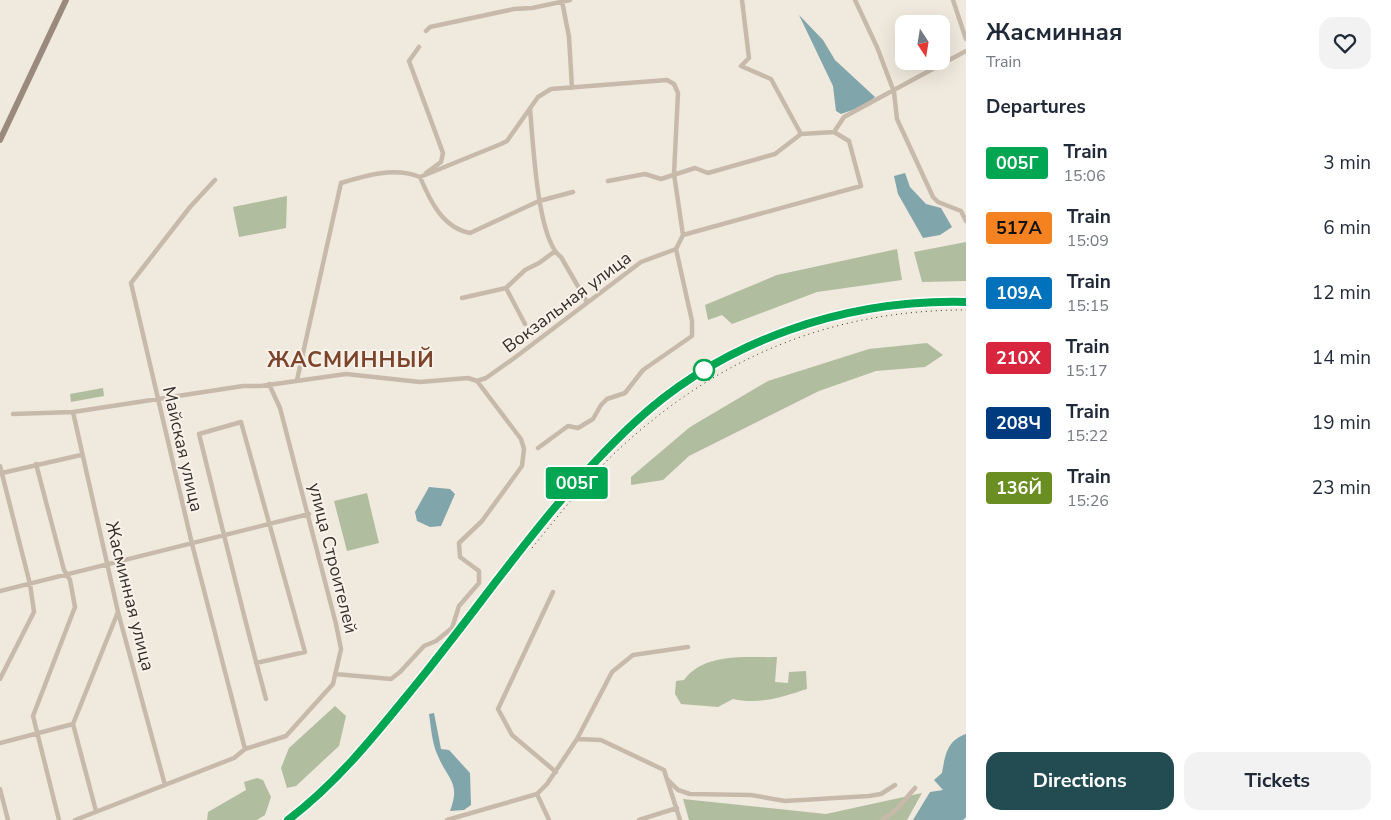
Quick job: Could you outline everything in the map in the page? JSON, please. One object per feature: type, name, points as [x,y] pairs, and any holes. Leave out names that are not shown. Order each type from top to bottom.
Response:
[{"type":"main road","points":[[0,140],[66,0]]},
{"type":"street","points":[[426,31],[430,27],[482,15],[570,0]]},
{"type":"street","points":[[742,0],[749,58],[740,66],[771,79],[801,134]]},
{"type":"street","points":[[855,0],[877,47],[894,92],[897,119],[933,197],[938,202],[960,211],[966,221]]},
{"type":"street","points":[[953,0],[966,39]]},
{"type":"street","points":[[562,1],[568,38],[572,88]]},
{"type":"street","points":[[419,47],[409,61],[443,153],[441,162],[420,177]]},
{"type":"street","points":[[834,132],[844,117],[894,92],[966,51]]},
{"type":"street","points":[[297,380],[341,183],[376,172],[412,174],[420,177],[501,144],[507,141],[538,97],[551,89],[662,80],[674,84],[678,93],[674,174],[683,235],[676,249],[692,321],[692,336],[643,370],[626,393],[607,399],[593,418],[578,428],[568,426],[538,448]]},
{"type":"street","points":[[530,109],[539,201],[554,252],[561,257],[587,302]]},
{"type":"street","points":[[608,181],[645,174],[660,179],[695,168],[708,173],[775,154],[801,134],[834,132],[849,141],[862,186],[683,235]]},
{"type":"street","points":[[420,177],[429,198],[445,220],[458,231],[470,233],[539,201],[573,192]]},
{"type":"street","name":"Майская улица","points":[[215,180],[190,207],[131,283],[156,400],[245,749]]},
{"type":"street","name":"Вокзальная улица","points":[[476,381],[486,378],[513,359],[641,262],[676,249]]},
{"type":"street","points":[[462,298],[506,288],[525,270],[539,264],[554,252]]},
{"type":"street","points":[[506,288],[525,324]]},
{"type":"street","points":[[13,414],[73,412],[243,386],[346,374],[420,382],[468,378],[476,381],[522,438],[524,449],[522,466],[482,521],[459,543],[460,557],[479,572],[480,583],[459,606],[452,628],[436,641],[424,646],[391,679],[335,674]]},
{"type":"street","name":"улица Строителей","points":[[75,820],[234,758],[245,749],[286,736],[333,684],[341,649],[309,514],[280,408],[269,384]]},
{"type":"street","name":"Жасминная улица","points":[[73,412],[81,455],[118,612],[165,785]]},
{"type":"street","points":[[256,663],[305,652],[241,422],[199,434],[256,663],[266,698]]},
{"type":"street","points":[[2,473],[81,455]]},
{"type":"street","points":[[36,464],[75,606],[32,716],[59,820]]},
{"type":"street","points":[[0,466],[30,584],[34,612],[0,679]]},
{"type":"street","points":[[0,591],[107,566],[309,514]]},
{"type":"street","points":[[553,592],[498,709],[512,735],[556,772]]},
{"type":"street","points":[[96,811],[73,724],[118,612]]},
{"type":"street","points":[[447,820],[537,794],[556,772],[577,739],[612,672],[633,655],[688,647]]},
{"type":"street","points":[[0,742],[73,724]]},
{"type":"street","points":[[577,739],[601,740],[664,770],[680,820]]},
{"type":"street","points":[[667,778],[678,790],[690,794],[750,795],[785,801],[869,796],[882,794],[895,785]]},
{"type":"street","points":[[882,820],[897,809],[915,788]]},
{"type":"street","points":[[0,789],[8,820]]},
{"type":"street","points":[[537,794],[549,820]]},
{"type":"street","points":[[639,820],[677,808]]},
{"type":"green space","points":[[287,196],[286,228],[239,237],[233,207]]},
{"type":"green space","points":[[966,242],[966,281],[922,282],[914,252]]},
{"type":"green space","points":[[897,249],[902,280],[817,292],[732,324],[722,315],[708,320],[705,305],[777,275]]},
{"type":"green space","points":[[927,343],[943,355],[925,367],[876,371],[819,391],[689,456],[663,480],[631,485],[631,477],[690,427],[768,381],[869,349]]},
{"type":"green space","points":[[103,388],[104,396],[71,402],[70,394]]},
{"type":"green space","points":[[367,493],[379,543],[347,551],[334,501]]},
{"type":"green space","points":[[739,657],[777,657],[775,682],[788,683],[789,672],[806,671],[807,689],[761,701],[733,699],[718,707],[681,704],[675,694],[676,681],[684,680],[693,671],[714,661]]},
{"type":"green space","points":[[335,706],[346,716],[339,746],[296,786],[287,788],[281,768],[289,748]]},
{"type":"green space","points":[[257,778],[263,780],[271,797],[265,815],[257,820],[207,820],[208,812],[246,790],[244,782]]},
{"type":"green space","points":[[922,793],[907,820],[689,820],[683,799],[826,814]]},
{"type":"water","points":[[799,15],[823,40],[835,60],[875,97],[864,106],[841,114],[836,111],[833,86]]},
{"type":"water","points":[[905,173],[910,187],[926,204],[941,208],[952,227],[940,235],[923,238],[898,194],[894,176]]},
{"type":"water","points":[[429,487],[450,489],[455,494],[441,526],[430,527],[417,521],[415,512]]},
{"type":"water","points":[[434,713],[441,749],[449,750],[470,773],[471,805],[464,810],[450,811],[454,788],[434,746],[429,714]]},
{"type":"water","points":[[966,734],[966,817],[963,820],[913,820],[930,792],[943,790],[934,780],[942,773],[946,755],[951,744]]},
{"type":"railway","points":[[288,820],[325,789],[374,736],[548,515],[576,483],[634,423],[669,394],[706,369],[746,347],[788,330],[831,317],[876,308],[921,303],[966,302]]},
{"type":"railway","points":[[532,548],[584,486],[617,451],[655,418],[694,390],[735,366],[778,346],[822,330],[868,319],[916,312],[966,310]]},
{"type":"train","name":"005Г","points":[[288,820],[352,763],[444,651],[563,498],[610,446],[634,422],[663,398],[714,364],[744,348],[810,323],[872,308],[906,304],[966,302]]},
{"type":"district","name":"ЖАСМИННЫЙ","points":[[351,360]]}]
